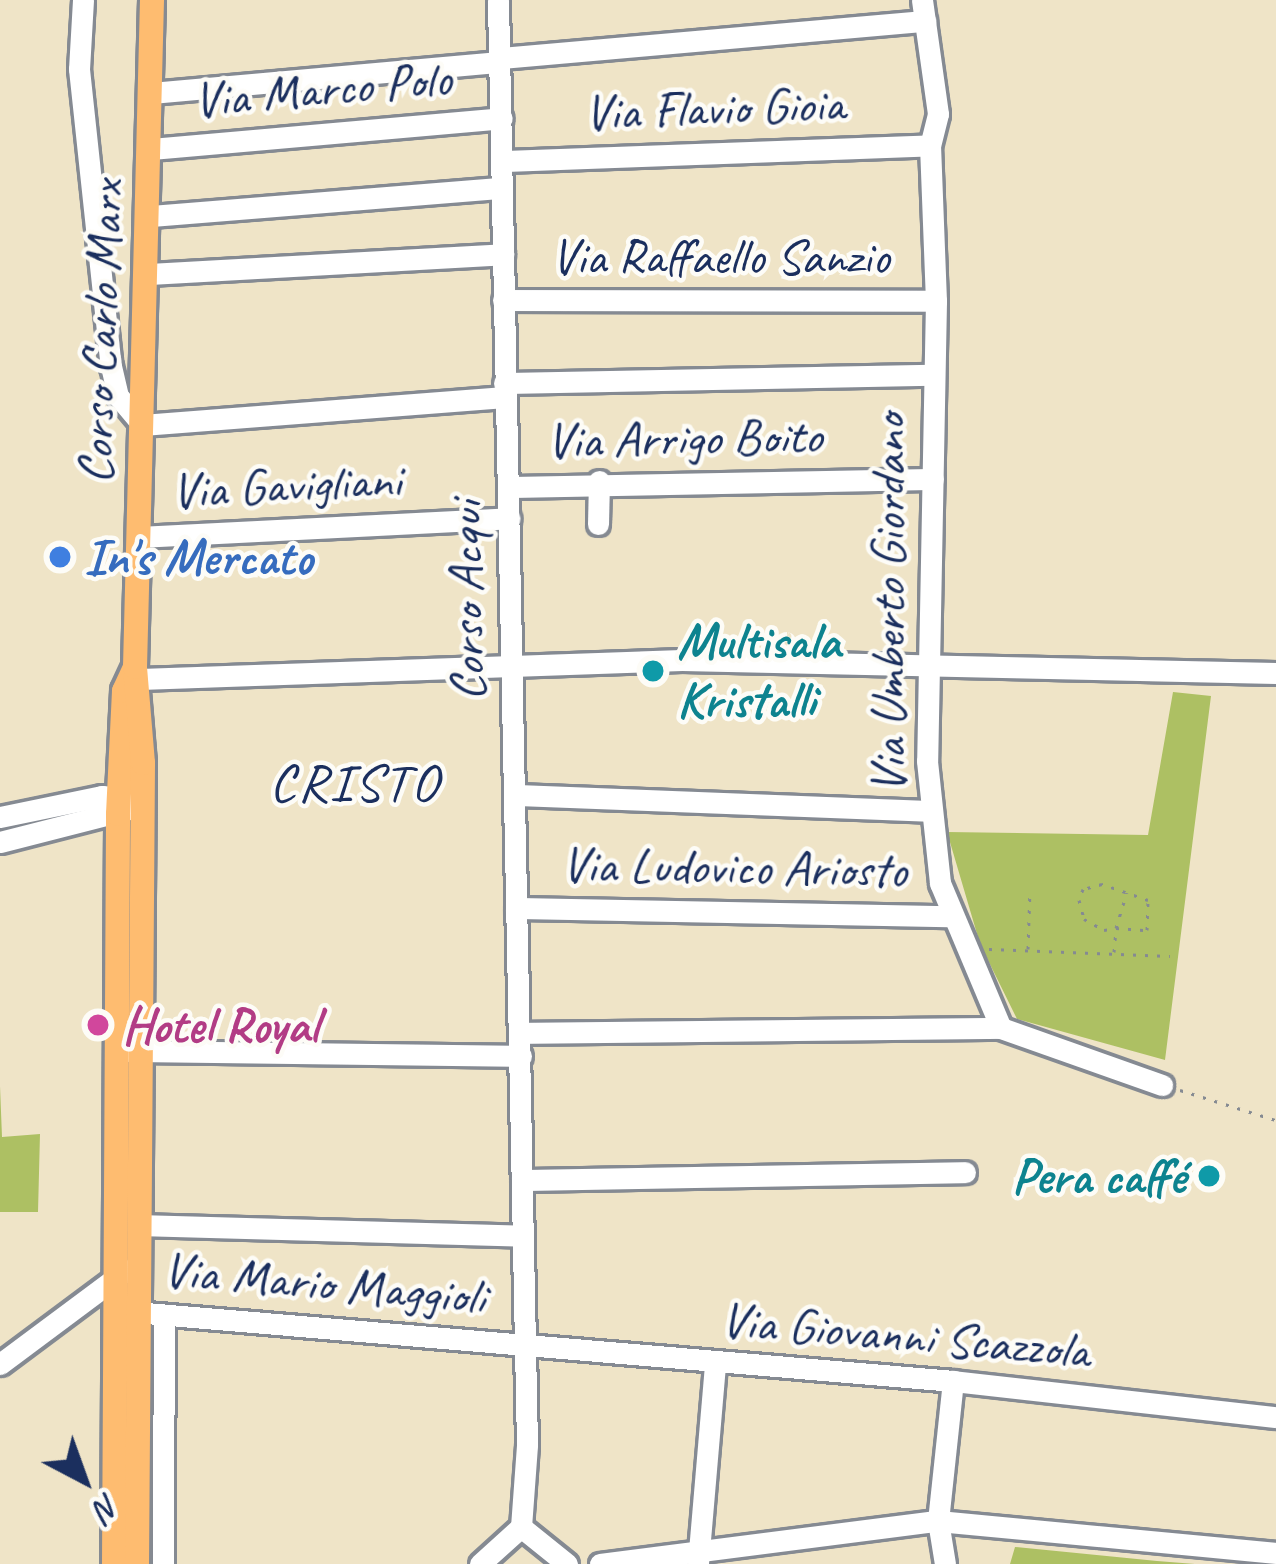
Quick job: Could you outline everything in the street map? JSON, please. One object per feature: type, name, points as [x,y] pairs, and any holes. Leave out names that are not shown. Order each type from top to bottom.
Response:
[{"type":"main road","name":"Corso Carlo Marx","points":[[127,1270],[116,1051],[126,804],[137,673],[151,216],[152,0]]},
{"type":"main road","name":"Corso Carlo Marx","points":[[126,804],[142,1051],[139,1225],[127,1270]]},
{"type":"main road","points":[[127,1270],[139,1313],[137,1564]]},
{"type":"main road","points":[[114,1564],[139,1313]]},
{"type":"street","points":[[83,0],[79,69],[111,366],[118,396],[142,425],[504,390],[934,375]]},
{"type":"street","name":"Corso Acqui","points":[[498,0],[525,1344],[521,1527]]},
{"type":"street","points":[[151,93],[500,60],[924,10]]},
{"type":"street","name":"Via Umberto Giordano","points":[[924,10],[938,114],[930,145],[936,301],[927,667],[931,811],[951,916],[1000,1028]]},
{"type":"street","name":"Via Marco Polo","points":[[151,149],[502,118]]},
{"type":"street","name":"Via Flavio Gioia","points":[[502,161],[930,145]]},
{"type":"street","points":[[151,216],[502,188]]},
{"type":"street","points":[[148,274],[503,254]]},
{"type":"street","name":"Via Raffaello Sanzio","points":[[503,300],[936,301]]},
{"type":"street","name":"Via Arrigo Boito","points":[[508,487],[599,481],[933,479]]},
{"type":"street","points":[[598,524],[599,481]]},
{"type":"street","name":"Via Gavigliani","points":[[139,537],[510,518]]},
{"type":"street","points":[[137,673],[513,662],[1276,673]]},
{"type":"street","points":[[515,795],[931,811]]},
{"type":"street","points":[[0,817],[126,804]]},
{"type":"street","points":[[0,842],[126,804]]},
{"type":"street","name":"Via Ludovico Ariosto","points":[[516,908],[951,916]]},
{"type":"street","points":[[116,1051],[520,1045],[1000,1028],[1162,1084]]},
{"type":"street","points":[[522,1180],[965,1172]]},
{"type":"street","points":[[139,1225],[523,1236]]},
{"type":"street","name":"Via Mario Maggioli","points":[[0,1364],[127,1270]]},
{"type":"street","points":[[139,1313],[163,1564]]},
{"type":"street","name":"Via Mario Maggioli","points":[[139,1313],[525,1344]]},
{"type":"street","name":"Via Giovanni Scazzola","points":[[525,1344],[952,1381],[1276,1417]]},
{"type":"street","points":[[698,1558],[716,1363]]},
{"type":"street","points":[[945,1564],[938,1521],[952,1381]]},
{"type":"street","points":[[600,1564],[698,1558],[938,1521],[1276,1553]]},
{"type":"street","points":[[480,1564],[521,1527],[567,1564]]},
{"type":"path","points":[[1092,884],[1148,900],[1152,919],[1140,934],[1116,928],[1089,925],[1079,900],[1092,884]]},
{"type":"path","points":[[1028,951],[1030,890]]},
{"type":"path","points":[[1114,954],[1127,893]]},
{"type":"path","points":[[987,967],[978,949],[1170,956]]},
{"type":"path","points":[[1162,1084],[1276,1120]]},
{"type":"green space","points":[[1173,692],[1211,696],[1165,1060],[1017,1019],[980,944],[947,832],[1148,835]]},
{"type":"green space","points":[[0,1086],[2,1137],[40,1134],[38,1212],[0,1212]]},
{"type":"green space","points":[[1015,1547],[1157,1561],[1195,1564],[1010,1564]]},
{"type":"place","name":"In's Mercato","points":[[60,557]]},
{"type":"place","name":"Multisala Kristalli","points":[[653,671]]},
{"type":"place","name":"Hotel Royal","points":[[98,1025]]},
{"type":"place","name":"Pera caffé","points":[[1209,1176]]},
{"type":"district","name":"CRISTO","points":[[355,782]]}]
